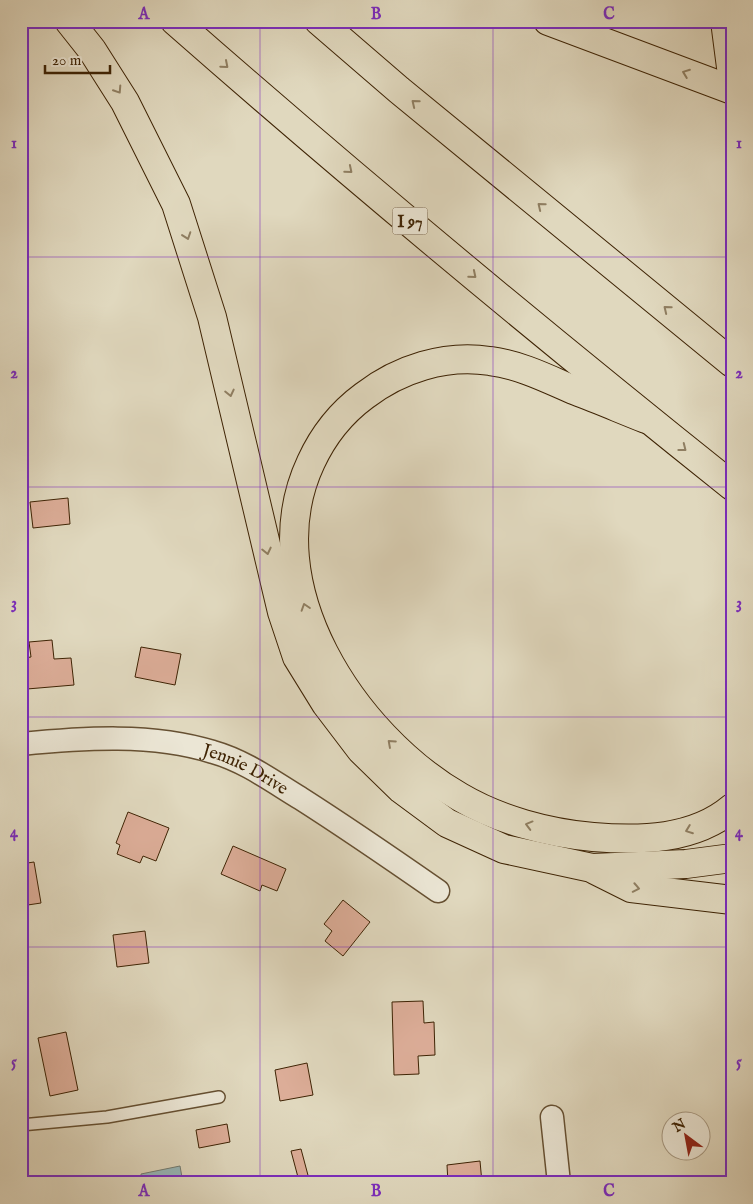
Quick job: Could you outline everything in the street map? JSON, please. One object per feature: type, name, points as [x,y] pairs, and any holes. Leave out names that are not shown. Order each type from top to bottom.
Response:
[{"type":"main road","points":[[69,21],[92,50],[125,102],[176,204],[212,317],[282,612],[297,657],[326,704],[361,750],[400,789],[447,823],[504,849],[592,868],[686,864],[732,858]]},
{"type":"main road","name":"I 97","points":[[175,21],[332,156],[646,419],[726,481]]},
{"type":"main road","points":[[319,21],[399,90],[732,362]]},
{"type":"main road","points":[[548,21],[732,90]]},
{"type":"main road","points":[[725,21],[732,75]]},
{"type":"main road","points":[[646,419],[530,370],[490,360],[454,359],[414,368],[380,384],[349,407],[320,443],[300,485],[294,530],[295,562],[304,606],[321,647],[345,689],[379,732],[418,768],[460,798],[511,820],[569,835],[625,840],[678,834],[719,819],[732,808]]},
{"type":"main road","points":[[592,868],[631,888],[732,900]]},
{"type":"street","name":"Jennie Drive","points":[[21,744],[152,740],[182,744],[214,752],[244,764],[269,779],[357,834],[438,891]]},
{"type":"street","points":[[552,1117],[559,1183]]},
{"type":"lane","points":[[21,1125],[108,1117],[219,1098]]},
{"type":"water","points":[[180,1166],[183,1183],[142,1183],[141,1174]]},
{"type":"building","points":[[68,498],[70,524],[33,528],[30,502]]},
{"type":"building","points":[[52,640],[54,659],[71,658],[74,685],[27,689],[24,658],[31,657],[29,642]]},
{"type":"building","points":[[141,647],[181,654],[175,685],[135,677]]},
{"type":"building","points":[[128,812],[169,828],[156,861],[143,856],[140,863],[117,854],[120,845],[116,843]]},
{"type":"building","points":[[233,846],[286,869],[277,891],[262,885],[260,891],[221,874]]},
{"type":"building","points":[[34,862],[41,903],[21,906],[21,864]]},
{"type":"building","points":[[343,900],[370,922],[343,956],[325,941],[332,931],[324,924]]},
{"type":"building","points":[[145,931],[149,963],[117,967],[113,935]]},
{"type":"building","points":[[423,1001],[424,1023],[434,1022],[435,1055],[418,1056],[419,1074],[394,1075],[392,1002]]},
{"type":"building","points":[[66,1032],[78,1090],[50,1096],[38,1038]]},
{"type":"building","points":[[307,1063],[313,1095],[280,1101],[275,1070]]},
{"type":"building","points":[[227,1124],[230,1142],[199,1148],[196,1130]]},
{"type":"building","points":[[301,1149],[309,1179],[299,1181],[291,1151]]},
{"type":"building","points":[[480,1161],[482,1183],[448,1183],[447,1165]]}]
